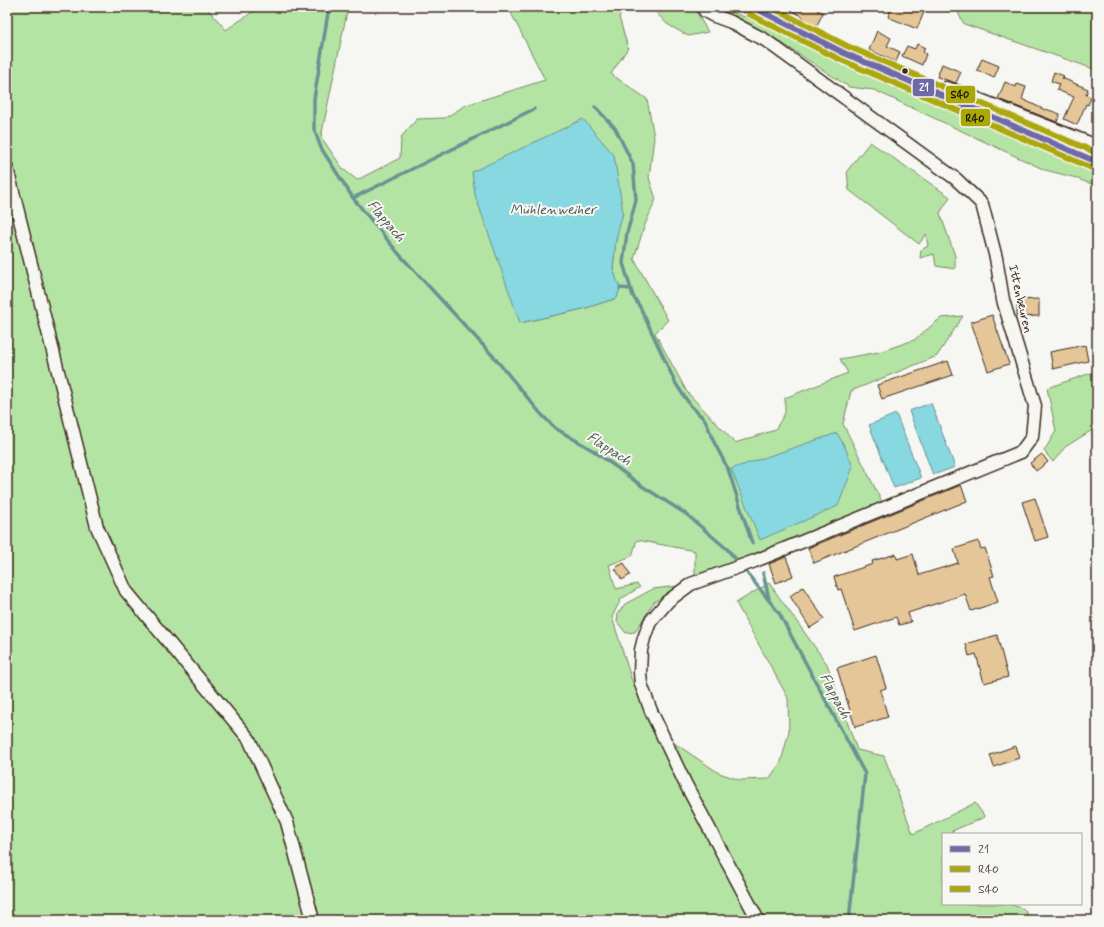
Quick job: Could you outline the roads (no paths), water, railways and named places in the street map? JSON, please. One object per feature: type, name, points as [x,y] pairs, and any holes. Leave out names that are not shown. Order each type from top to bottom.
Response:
[{"type":"main road","points":[[753,7],[837,49],[919,86],[1097,162]]},
{"type":"street","name":"Ittenbeuren","points":[[703,7],[705,11],[712,15],[731,22],[765,40],[956,179],[982,204],[995,252],[1003,300],[1035,406],[1032,437],[1021,452],[752,562],[691,584],[668,601],[650,622],[641,650],[641,684],[651,710],[685,783],[758,920]]},
{"type":"street","points":[[919,86],[941,87],[965,94],[1097,146]]},
{"type":"street","points":[[7,168],[97,527],[126,591],[249,739],[287,822],[314,920]]},
{"type":"water","name":"Mühlenweiher","points":[[583,119],[614,155],[623,212],[616,240],[613,269],[620,288],[617,298],[583,309],[520,323],[475,195],[472,172]]},
{"type":"water","points":[[931,403],[955,467],[933,475],[909,411]]},
{"type":"water","points":[[896,414],[921,478],[894,488],[869,425]]},
{"type":"water","points":[[837,433],[844,445],[853,467],[838,506],[760,540],[731,469]]},
{"type":"waterway","name":"Flappach","points":[[329,7],[314,99],[314,129],[321,148],[353,198],[399,254],[493,356],[541,414],[555,428],[594,451],[642,486],[686,514],[727,549],[739,563]]},
{"type":"waterway","points":[[595,107],[615,128],[633,164],[636,200],[627,233],[623,263],[633,296],[640,307],[676,384],[690,405],[705,420],[714,442],[728,469],[752,543]]},
{"type":"waterway","points":[[353,198],[534,109]]},
{"type":"waterway","points":[[620,288],[631,289]]},
{"type":"waterway","name":"Flappach","points":[[743,568],[779,613],[865,774],[849,920]]},
{"type":"waterway","points":[[763,573],[769,599]]}]
